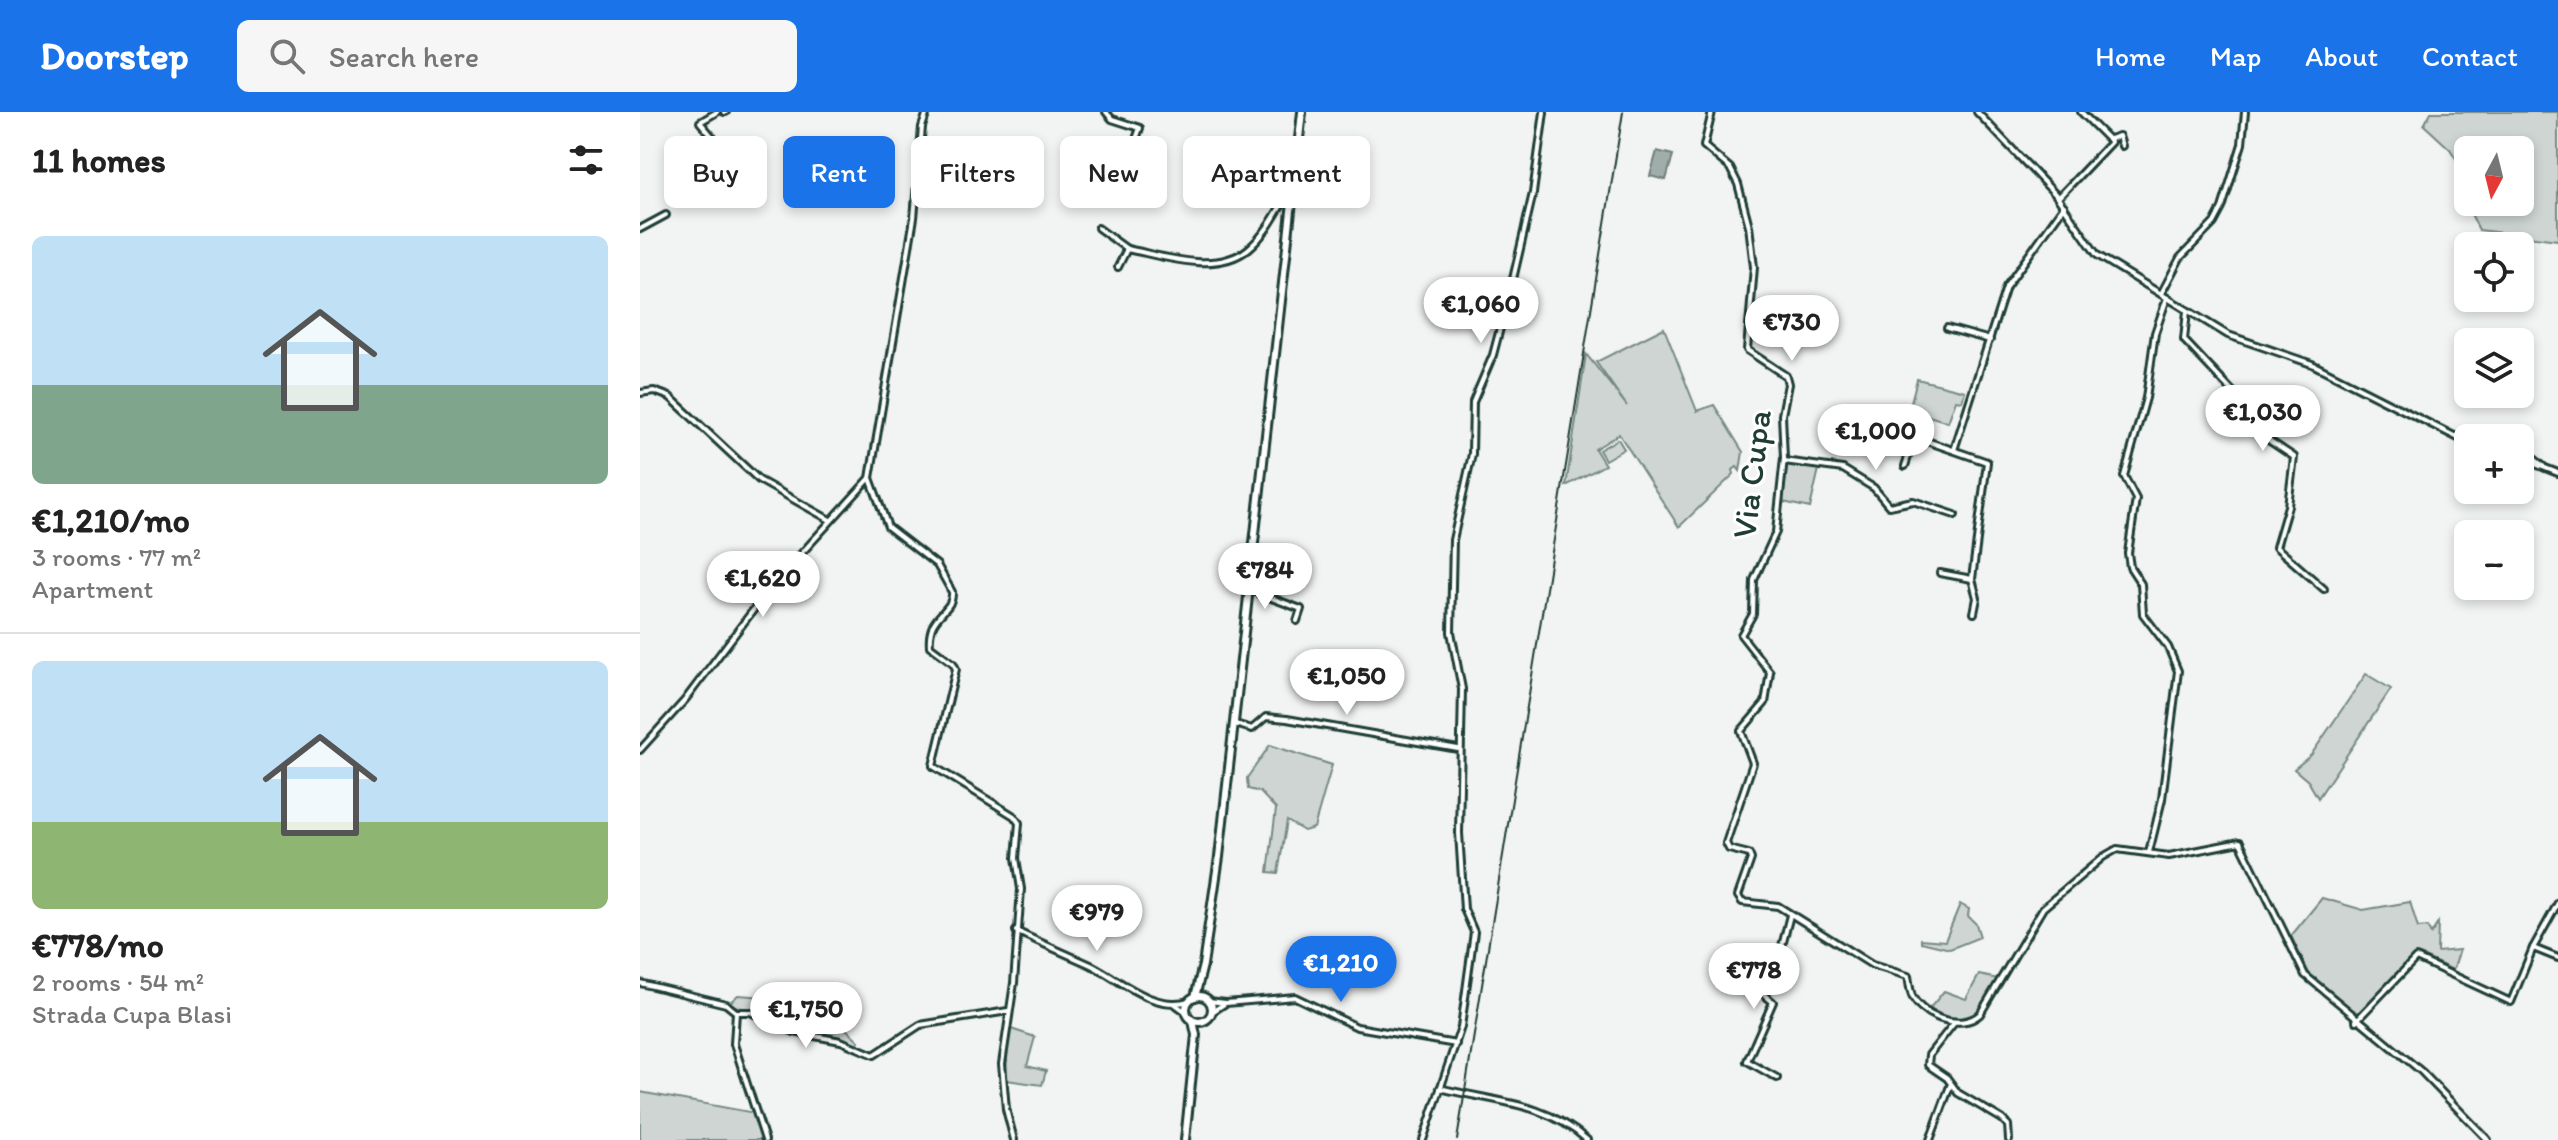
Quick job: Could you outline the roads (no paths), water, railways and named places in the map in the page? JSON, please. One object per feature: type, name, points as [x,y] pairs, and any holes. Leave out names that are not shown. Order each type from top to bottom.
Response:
[{"type":"main road","points":[[1299,136],[1302,112]]},
{"type":"main road","points":[[1185,1140],[1196,1035],[1193,1021],[1186,1012],[1203,965],[1235,724],[1291,208]]},
{"type":"main road","points":[[1196,1035],[1202,1022],[1212,1012],[1207,999],[1203,965]]},
{"type":"main road","points":[[1192,999],[1207,999]]},
{"type":"main road","points":[[1193,1021],[1202,1022]]},
{"type":"street","points":[[712,136],[700,122],[717,112]]},
{"type":"street","points":[[927,112],[922,127],[914,218],[870,478],[888,527],[937,565],[952,592],[950,605],[933,621],[930,633],[930,646],[953,663],[956,669],[933,766],[1019,823],[1016,858],[1021,889],[1014,983],[1002,1064],[1006,1109],[1014,1140]]},
{"type":"street","points":[[1106,112],[1112,119],[1140,128],[1137,136]]},
{"type":"street","points":[[1423,1140],[1456,1044],[1474,932],[1464,909],[1458,749],[1462,689],[1451,632],[1453,540],[1472,454],[1473,402],[1493,355],[1513,279],[1533,193],[1544,112]]},
{"type":"street","name":"Via Cupa","points":[[1712,112],[1704,146],[1730,168],[1738,184],[1749,226],[1754,267],[1747,350],[1787,378],[1782,415],[1784,461],[1776,532],[1754,580],[1753,614],[1741,635],[1770,672],[1765,703],[1741,731],[1753,763],[1726,843],[1729,849],[1749,854],[1751,859],[1738,896],[1742,902],[1778,906],[1790,915]]},
{"type":"street","points":[[1977,112],[2058,198],[2097,255],[2236,338],[2312,364],[2454,436]]},
{"type":"street","points":[[2081,112],[2110,139]]},
{"type":"street","points":[[2161,294],[2180,258],[2214,223],[2222,208],[2242,144],[2245,112]]},
{"type":"street","points":[[2058,198],[2110,139],[2119,136],[2122,146]]},
{"type":"street","points":[[1954,450],[2006,287],[2064,206]]},
{"type":"street","points":[[1098,228],[1127,249],[1194,262],[1228,258],[1247,250],[1277,208]]},
{"type":"street","points":[[640,229],[666,215]]},
{"type":"street","points":[[1118,267],[1127,249]]},
{"type":"street","points":[[2149,852],[2162,799],[2178,671],[2168,647],[2143,614],[2141,584],[2130,567],[2128,553],[2136,499],[2124,476],[2146,398],[2156,329],[2167,298]]},
{"type":"street","points":[[2187,311],[2184,340],[2261,422],[2270,441],[2294,457],[2288,506],[2276,547],[2324,589]]},
{"type":"street","points":[[1947,328],[1990,340]]},
{"type":"street","points":[[640,393],[654,391],[670,397],[759,480],[830,520]]},
{"type":"street","points":[[1905,466],[1915,438],[1987,464],[1972,579],[1977,598],[1974,613]]},
{"type":"street","points":[[2534,457],[2555,472]]},
{"type":"street","points":[[1784,461],[1843,469],[1874,488],[1889,506],[1913,501],[1955,515]]},
{"type":"street","points":[[2534,464],[2555,472]]},
{"type":"street","points":[[640,750],[685,700],[759,602],[870,478]]},
{"type":"street","points":[[1940,573],[1972,579]]},
{"type":"street","points":[[1250,590],[1301,609],[1297,621]]},
{"type":"street","points":[[1235,724],[1252,729],[1266,717],[1287,719],[1458,749]]},
{"type":"street","points":[[1777,1078],[1747,1061],[1773,1002],[1762,993],[1782,946],[1790,915],[1872,965],[1908,976],[1912,997],[1918,1003],[1954,1023],[1967,1022],[1980,1014],[2027,932],[2055,896],[2117,849],[2169,856],[2240,842],[2305,975],[2356,1021],[2422,1072],[2488,1140]]},
{"type":"street","points":[[2356,1021],[2416,958],[2511,1002],[2533,948],[2558,903]]},
{"type":"street","points":[[1016,931],[1096,968],[1140,995],[1169,1001],[1192,999]]},
{"type":"street","points":[[2533,948],[2558,958]]},
{"type":"street","points":[[640,983],[726,1004],[736,1012],[750,1012],[794,1032],[841,1041],[874,1055],[920,1025],[1008,1011]]},
{"type":"street","points":[[1207,999],[1226,1003],[1295,997],[1357,1027],[1456,1044]]},
{"type":"street","points":[[1169,1001],[1186,1012]]},
{"type":"street","points":[[1212,1012],[1226,1003]]},
{"type":"street","points":[[736,1012],[734,1044],[765,1140]]},
{"type":"street","points":[[1930,1140],[1950,1086],[1949,1081],[1927,1063],[1929,1055],[1954,1023]]},
{"type":"street","points":[[1950,1086],[2002,1119],[2008,1125],[2009,1140]]},
{"type":"street","points":[[1440,1088],[1517,1102],[1567,1122],[1587,1140]]},
{"type":"railway","points":[[1457,1140],[1623,112]]}]
